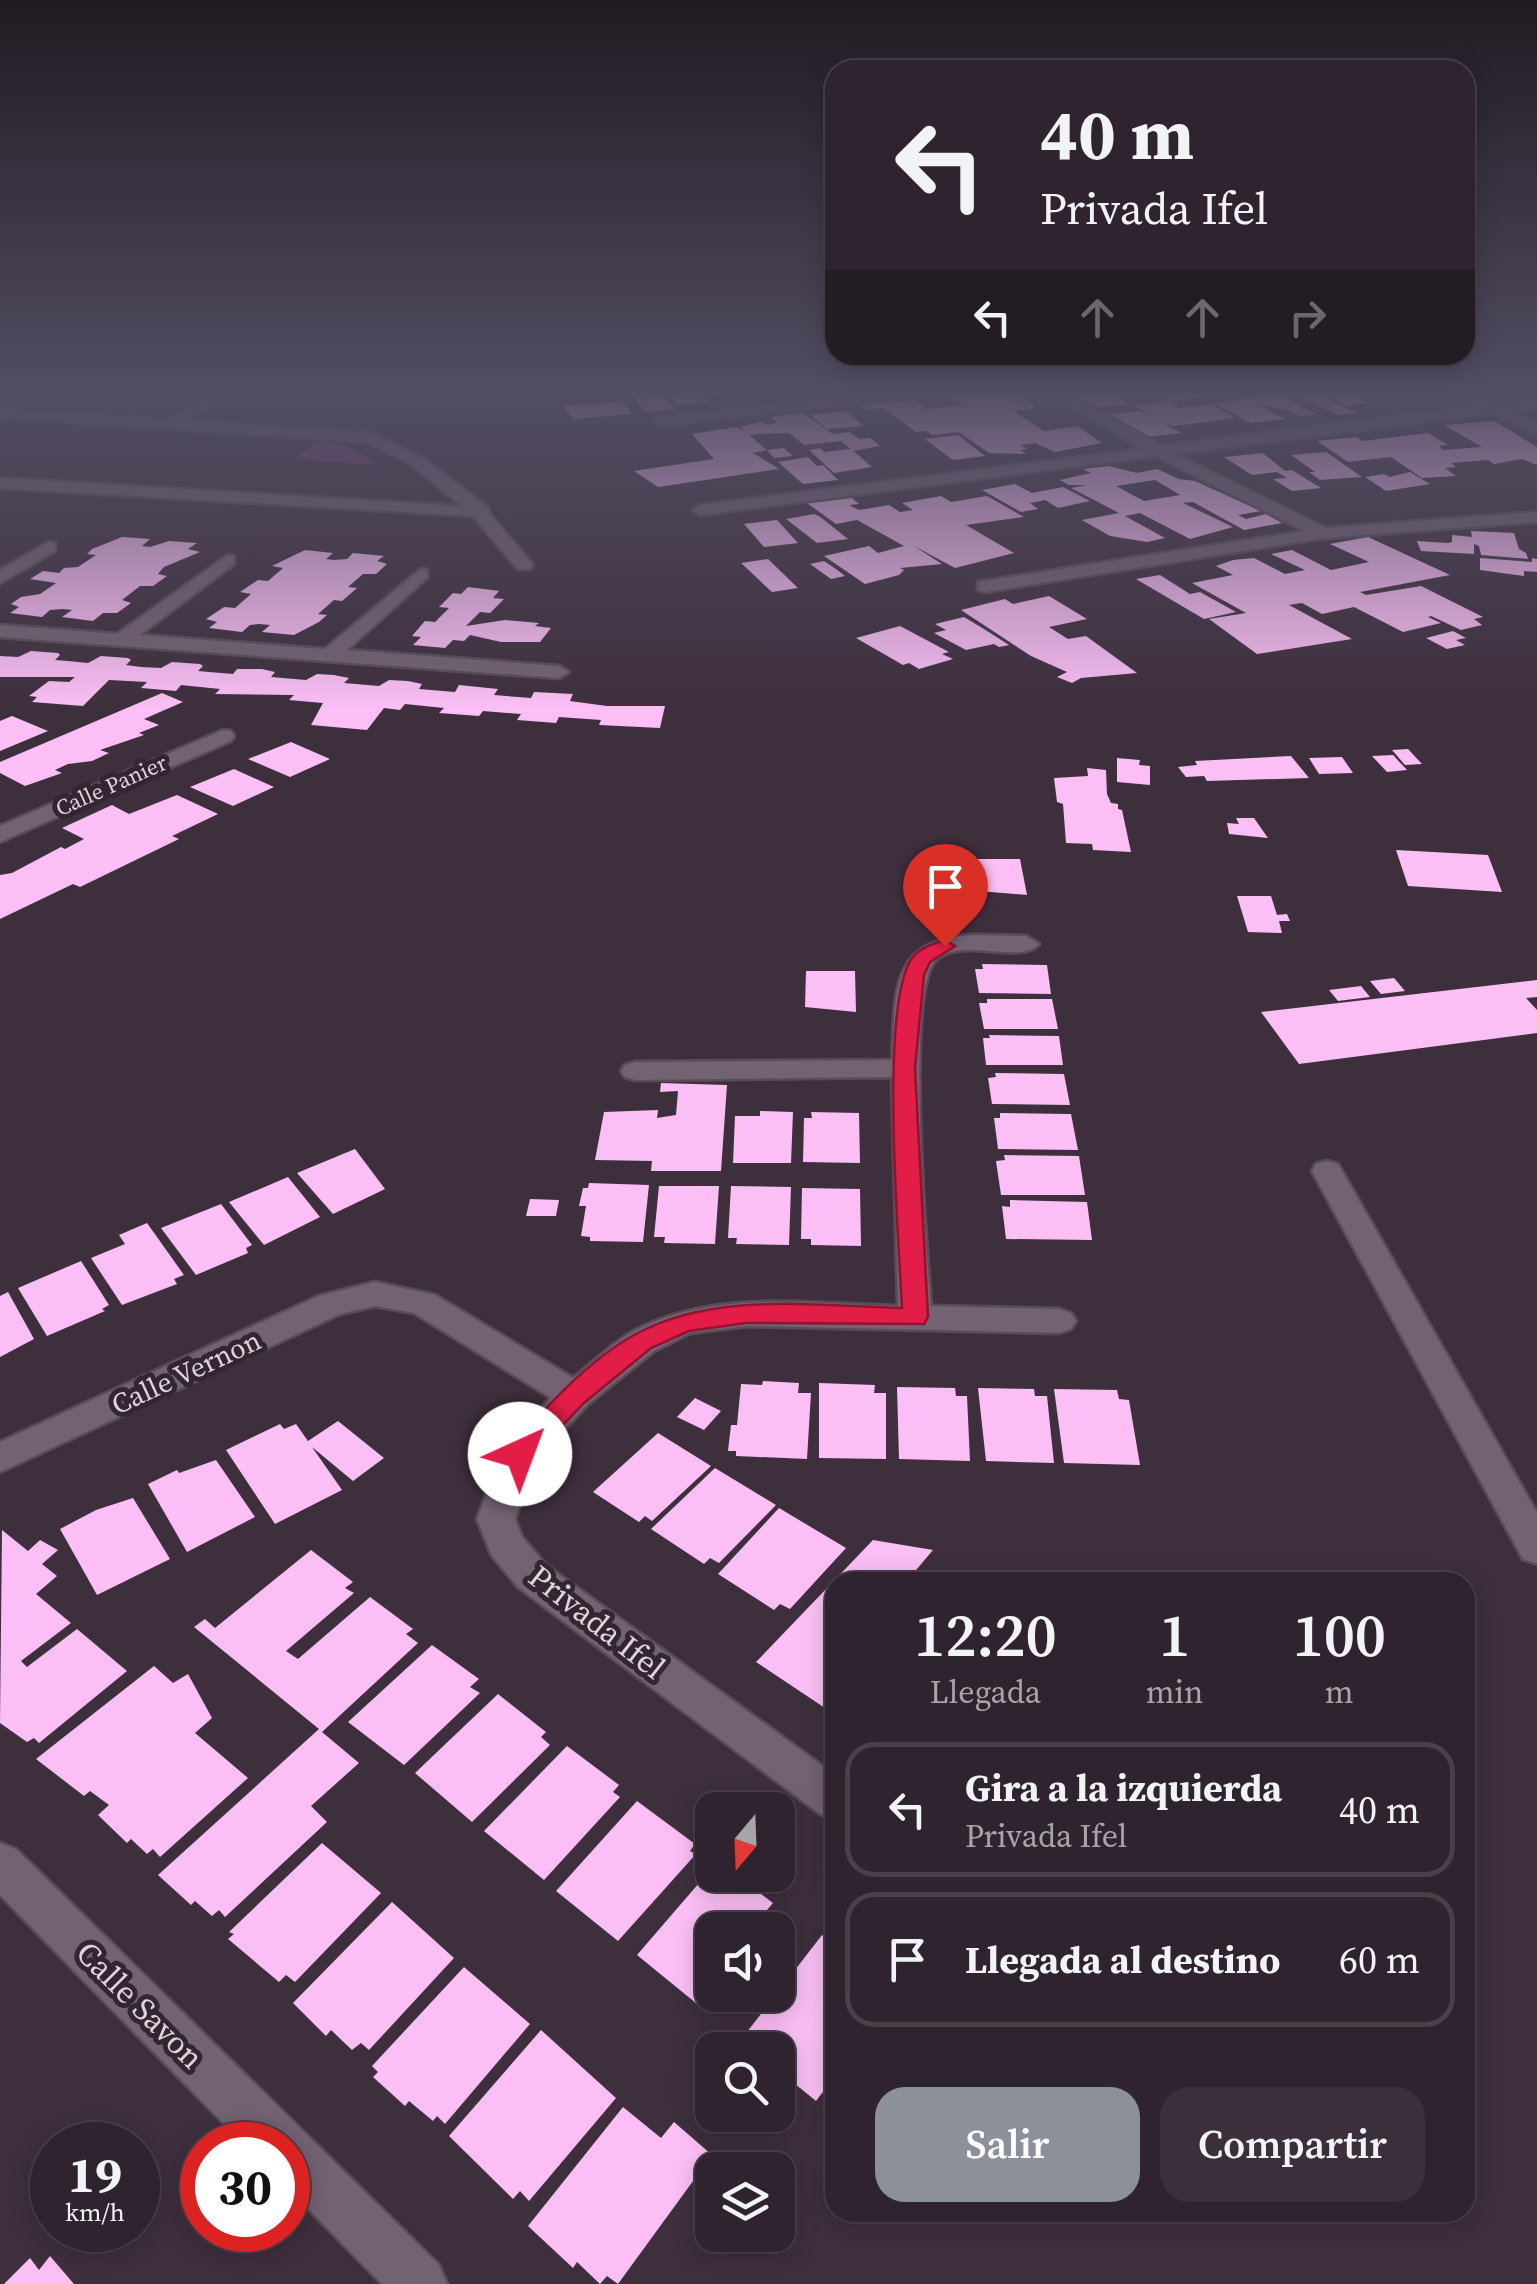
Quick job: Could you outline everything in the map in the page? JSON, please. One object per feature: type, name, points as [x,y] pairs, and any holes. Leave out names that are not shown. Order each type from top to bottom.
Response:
[{"type":"street","points":[[243,498],[483,512]]},
{"type":"street","points":[[463,498],[483,512],[524,564]]},
{"type":"street","points":[[700,510],[798,498]]},
{"type":"street","points":[[1253,498],[1324,532]]},
{"type":"street","points":[[985,586],[1324,532],[1537,518]]},
{"type":"street","points":[[0,578],[49,547]]},
{"type":"street","points":[[121,640],[228,560]]},
{"type":"street","points":[[330,655],[422,574]]},
{"type":"street","points":[[0,631],[559,672]]},
{"type":"street","name":"Calle Panier","points":[[0,834],[223,736]]},
{"type":"street","points":[[915,1317],[904,1068],[914,975],[922,958],[945,946],[1026,944]]},
{"type":"street","points":[[635,1071],[904,1068]]},
{"type":"street","points":[[1326,1171],[1537,1548]]},
{"type":"street","name":"Calle Vernon","points":[[0,1458],[332,1304],[375,1294],[423,1302],[575,1396]]},
{"type":"street","name":"Privada Ifel","points":[[825,1793],[532,1576],[506,1544],[496,1519],[520,1454],[575,1396],[642,1342],[684,1322],[746,1314],[1059,1321]]},
{"type":"street","name":"Calle Savon","points":[[0,1864],[258,2122]]},
{"type":"street","points":[[310,2174],[420,2284]]},
{"type":"building","points":[[852,498],[859,504],[849,505],[859,510],[889,505],[900,512],[913,510],[902,503],[932,498],[951,502],[990,498],[1024,517],[966,525],[1014,553],[955,568],[914,546],[942,564],[900,568],[904,570],[899,575],[865,584],[824,556],[869,546],[878,553],[904,546],[857,520],[836,524],[807,503]]},
{"type":"building","points":[[995,498],[1083,498],[1090,501],[1058,508],[1045,500],[1030,503],[1038,509],[1021,512]]},
{"type":"building","points":[[1089,498],[1138,498],[1144,501],[1231,498],[1261,511],[1238,515],[1246,519],[1266,514],[1282,523],[1244,530],[1193,502],[1183,503],[1233,527],[1190,539],[1140,513],[1125,516],[1165,538],[1147,542],[1110,536],[1082,520],[1119,513]]},
{"type":"building","points":[[814,514],[848,539],[817,543],[786,519]]},
{"type":"building","points":[[777,520],[798,543],[764,547],[744,524]]},
{"type":"building","points":[[1471,531],[1514,533],[1519,549],[1528,559],[1481,555],[1479,546],[1474,544],[1474,554],[1421,551],[1417,541],[1448,543],[1452,542],[1452,535],[1472,537]]},
{"type":"building","points":[[122,537],[150,539],[142,546],[150,547],[169,541],[197,543],[188,549],[200,552],[164,567],[158,574],[167,576],[153,586],[140,586],[122,600],[131,603],[117,613],[103,613],[93,621],[62,617],[72,610],[63,609],[50,610],[42,617],[10,613],[19,607],[11,604],[21,597],[40,594],[56,583],[30,579],[43,571],[59,573],[64,568],[78,567],[96,555],[87,554],[92,549]]},
{"type":"building","points":[[1368,537],[1450,575],[1360,592],[1366,595],[1421,586],[1483,617],[1474,619],[1482,625],[1461,630],[1431,616],[1428,617],[1441,623],[1403,632],[1354,607],[1322,614],[1302,603],[1289,605],[1352,639],[1257,654],[1209,619],[1246,613],[1192,583],[1233,575],[1216,566],[1233,560],[1254,558],[1285,574],[1305,570],[1271,554],[1292,550],[1331,570],[1369,562],[1330,544]]},
{"type":"building","points":[[305,550],[333,553],[326,559],[334,560],[347,559],[353,553],[384,556],[377,561],[387,564],[376,574],[363,574],[348,587],[357,588],[318,614],[327,615],[294,635],[262,632],[270,625],[259,624],[242,632],[209,628],[217,622],[206,619],[224,607],[235,608],[251,594],[240,592],[258,580],[268,581],[283,568],[272,566]]},
{"type":"building","points":[[1480,558],[1532,562],[1532,558],[1537,559],[1537,572],[1524,571],[1524,576],[1480,570]]},
{"type":"building","points":[[768,559],[798,588],[772,592],[741,563]]},
{"type":"building","points":[[824,561],[845,576],[831,579],[810,564]]},
{"type":"building","points":[[1160,575],[1190,594],[1200,592],[1236,612],[1204,619],[1136,579]]},
{"type":"building","points":[[468,587],[499,591],[493,598],[504,599],[490,613],[480,612],[466,626],[505,620],[551,628],[540,642],[501,642],[470,635],[464,641],[453,640],[445,648],[413,645],[421,637],[412,636],[425,621],[435,622],[449,608],[439,607],[453,593],[461,594]]},
{"type":"building","points":[[1049,596],[1087,619],[1049,627],[1068,639],[1086,636],[1137,673],[1081,678],[1072,683],[1057,677],[1067,672],[1031,656],[961,610],[1005,599],[1013,604]]},
{"type":"building","points":[[964,617],[1009,645],[966,650],[934,633],[946,630],[935,624]]},
{"type":"building","points":[[900,626],[949,652],[942,654],[953,659],[919,669],[909,663],[903,665],[856,638]]},
{"type":"building","points":[[1453,631],[1466,638],[1456,640],[1465,645],[1447,649],[1426,638]]},
{"type":"building","points":[[31,651],[58,653],[55,660],[88,663],[101,656],[128,658],[131,660],[126,665],[141,667],[161,668],[172,662],[200,664],[203,666],[198,671],[233,674],[237,669],[262,669],[275,672],[271,677],[306,680],[317,674],[334,675],[349,678],[344,683],[379,686],[389,680],[408,681],[422,684],[419,689],[455,692],[459,685],[498,689],[494,695],[531,698],[534,692],[573,694],[570,701],[607,706],[665,706],[660,728],[599,725],[601,720],[559,717],[556,723],[517,720],[521,714],[483,711],[479,716],[439,713],[444,708],[405,704],[400,710],[384,708],[367,730],[311,725],[323,703],[289,700],[294,695],[215,694],[220,689],[181,685],[176,691],[141,688],[147,682],[109,680],[83,706],[32,702],[37,697],[29,696],[49,681],[69,682],[75,677],[0,677],[0,656],[18,657]]},
{"type":"building","points":[[162,693],[183,702],[144,719],[159,725],[139,733],[144,735],[100,750],[109,753],[92,761],[68,764],[55,770],[62,773],[25,786],[0,773],[0,762]]},
{"type":"building","points":[[12,716],[48,731],[0,751],[0,721]]},
{"type":"building","points":[[291,742],[330,759],[290,777],[248,759]]},
{"type":"building","points":[[1408,749],[1422,764],[1405,765],[1392,750]]},
{"type":"building","points":[[1393,755],[1407,770],[1387,772],[1372,756]]},
{"type":"building","points":[[1291,756],[1309,778],[1207,781],[1204,776],[1186,777],[1178,767],[1197,765],[1195,761]]},
{"type":"building","points":[[1342,757],[1353,773],[1319,774],[1309,758]]},
{"type":"building","points":[[1117,758],[1140,760],[1139,765],[1150,766],[1150,785],[1117,782]]},
{"type":"building","points":[[1087,768],[1106,770],[1107,794],[1111,803],[1122,810],[1131,852],[1093,850],[1092,844],[1066,843],[1063,804],[1057,802],[1054,778],[1088,776]]},
{"type":"building","points":[[234,769],[274,787],[233,806],[190,787]]},
{"type":"building","points":[[177,795],[218,814],[172,836],[179,839],[80,887],[73,884],[0,919],[0,875],[84,839],[62,828],[112,805],[129,814]]},
{"type":"building","points":[[1236,818],[1254,818],[1268,838],[1229,834],[1227,823],[1239,824]]},
{"type":"building","points":[[1396,850],[1488,855],[1502,892],[1408,886]]},
{"type":"building","points":[[921,858],[966,859],[972,893],[924,890]]},
{"type":"building","points":[[973,859],[1020,859],[1027,895],[978,891]]},
{"type":"building","points":[[1237,896],[1271,896],[1277,915],[1287,914],[1290,921],[1279,921],[1282,933],[1248,932]]},
{"type":"building","points":[[982,964],[1047,965],[1051,994],[979,993],[975,969],[983,969]]},
{"type":"building","points":[[806,971],[855,971],[856,1012],[805,1007]]},
{"type":"building","points":[[1394,978],[1405,991],[1381,994],[1370,981]]},
{"type":"building","points":[[1537,980],[1537,997],[1526,998],[1537,1010],[1537,1033],[1299,1064],[1261,1012]]},
{"type":"building","points":[[1361,986],[1370,997],[1338,1001],[1329,990]]},
{"type":"building","points":[[987,999],[1052,999],[1058,1029],[984,1029],[979,1003],[987,1003]]},
{"type":"building","points":[[989,1035],[1059,1036],[1063,1065],[986,1065],[983,1038],[990,1038]]},
{"type":"building","points":[[995,1073],[1064,1074],[1070,1105],[992,1104],[988,1078],[996,1077]]},
{"type":"building","points":[[661,1083],[727,1085],[721,1171],[651,1171],[652,1161],[595,1160],[604,1112],[658,1110],[657,1118],[676,1115],[678,1091],[660,1092]]},
{"type":"building","points":[[760,1111],[793,1112],[791,1163],[733,1163],[735,1116],[760,1116]]},
{"type":"building","points":[[811,1112],[859,1113],[860,1163],[803,1162],[804,1118],[812,1118]]},
{"type":"building","points":[[1000,1113],[1071,1114],[1078,1150],[998,1149],[994,1118],[1000,1118]]},
{"type":"building","points":[[355,1149],[385,1189],[333,1214],[297,1173]]},
{"type":"building","points":[[1004,1155],[1079,1156],[1085,1195],[1001,1195],[996,1161],[1005,1160]]},
{"type":"building","points":[[288,1177],[320,1217],[264,1245],[229,1202]]},
{"type":"building","points":[[589,1183],[649,1185],[643,1242],[590,1241],[590,1237],[581,1236],[586,1206],[579,1206],[583,1188],[588,1188]]},
{"type":"building","points":[[659,1186],[719,1186],[715,1244],[664,1243],[665,1237],[654,1237]]},
{"type":"building","points":[[731,1186],[791,1187],[789,1245],[736,1244],[737,1238],[728,1238]]},
{"type":"building","points":[[802,1188],[860,1189],[861,1246],[811,1245],[811,1239],[801,1239]]},
{"type":"building","points":[[530,1199],[559,1200],[556,1216],[526,1216]]},
{"type":"building","points":[[1010,1200],[1087,1202],[1092,1240],[1006,1239],[1002,1206],[1010,1207]]},
{"type":"building","points":[[221,1204],[252,1245],[246,1248],[248,1253],[196,1275],[161,1228]]},
{"type":"building","points":[[147,1223],[184,1275],[174,1279],[177,1284],[122,1305],[91,1258],[125,1244],[119,1235]]},
{"type":"building","points":[[81,1261],[109,1305],[102,1309],[105,1311],[47,1336],[18,1288]]},
{"type":"building","points":[[8,1292],[34,1339],[0,1357],[0,1296]]},
{"type":"building","points":[[763,1381],[799,1383],[798,1393],[811,1393],[807,1459],[736,1456],[736,1451],[728,1451],[731,1425],[737,1425],[741,1384],[762,1385]]},
{"type":"building","points":[[819,1383],[875,1385],[874,1393],[886,1393],[886,1459],[819,1458]]},
{"type":"building","points":[[897,1387],[955,1388],[956,1396],[967,1396],[970,1461],[899,1459]]},
{"type":"building","points":[[978,1388],[1034,1389],[1035,1396],[1047,1396],[1054,1463],[986,1461]]},
{"type":"building","points":[[1054,1389],[1117,1390],[1119,1399],[1129,1400],[1140,1465],[1064,1463]]},
{"type":"building","points":[[695,1398],[721,1411],[704,1430],[677,1417]]},
{"type":"building","points":[[338,1421],[384,1458],[353,1481],[312,1447],[342,1490],[275,1524],[226,1450],[280,1424],[284,1429],[296,1424],[308,1441]]},
{"type":"building","points":[[658,1433],[711,1466],[652,1521],[645,1516],[639,1522],[593,1492]]},
{"type":"building","points":[[216,1460],[255,1517],[187,1552],[148,1484],[177,1470],[179,1473]]},
{"type":"building","points":[[715,1468],[776,1505],[719,1563],[710,1558],[704,1564],[651,1529]]},
{"type":"building","points":[[133,1498],[170,1559],[97,1595],[60,1529],[96,1510]]},
{"type":"building","points":[[779,1508],[846,1548],[790,1609],[780,1604],[774,1610],[718,1574]]},
{"type":"building","points":[[2,1530],[28,1551],[40,1540],[58,1550],[42,1564],[57,1576],[36,1594],[71,1623],[21,1661],[27,1667],[77,1629],[127,1671],[39,1743],[34,1738],[27,1742],[0,1723]]},
{"type":"building","points":[[873,1540],[933,1550],[914,1572],[842,1572]]},
{"type":"building","points":[[311,1550],[353,1582],[345,1588],[354,1593],[286,1651],[298,1659],[370,1597],[413,1629],[406,1634],[418,1643],[322,1732],[359,1763],[311,1806],[327,1822],[225,1917],[219,1910],[212,1916],[195,1901],[191,1905],[158,1875],[319,1729],[194,1627],[205,1619],[215,1628]]},
{"type":"building","points":[[825,1590],[825,1708],[756,1662]]},
{"type":"building","points":[[432,1645],[479,1679],[470,1687],[480,1693],[404,1765],[348,1722]]},
{"type":"building","points":[[154,1666],[173,1683],[188,1674],[212,1718],[195,1733],[248,1778],[160,1857],[153,1849],[147,1854],[131,1839],[127,1843],[98,1815],[109,1805],[90,1791],[84,1796],[36,1759]]},
{"type":"building","points":[[498,1694],[546,1732],[541,1737],[550,1745],[472,1822],[415,1773]]},
{"type":"building","points":[[567,1746],[619,1785],[613,1792],[620,1797],[544,1880],[484,1831]]},
{"type":"building","points":[[637,1801],[695,1844],[690,1851],[695,1855],[618,1941],[556,1891]]},
{"type":"building","points":[[322,1843],[381,1893],[295,1982],[286,1975],[279,1982],[228,1939],[234,1934],[229,1932]]},
{"type":"building","points":[[695,1888],[695,1892],[758,1892],[773,1903],[767,1910],[770,1912],[695,1912],[695,2002],[637,1955]]},
{"type":"building","points":[[392,1902],[454,1958],[369,2050],[361,2043],[352,2050],[331,2030],[326,2036],[293,2003]]},
{"type":"building","points":[[822,1935],[825,2089],[816,2101],[795,2084],[795,2032],[747,2032],[762,2012],[795,2012],[795,1970]]},
{"type":"building","points":[[464,1967],[530,2024],[445,2124],[437,2116],[433,2121],[409,2101],[405,2106],[373,2077],[378,2072],[372,2066]]},
{"type":"building","points":[[541,2030],[616,2098],[529,2201],[520,2191],[513,2199],[449,2136]]},
{"type":"building","points":[[623,2107],[661,2138],[674,2122],[709,2152],[695,2152],[695,2178],[618,2284],[607,2276],[600,2284],[577,2262],[573,2268],[528,2226]]},
{"type":"building","points":[[50,2256],[74,2284],[4,2284],[30,2258],[39,2270]]},
{"type":"route","points":[[520,1454],[575,1396],[642,1342],[684,1322],[746,1314],[915,1317],[904,1068],[914,975],[922,958],[945,946]]}]
